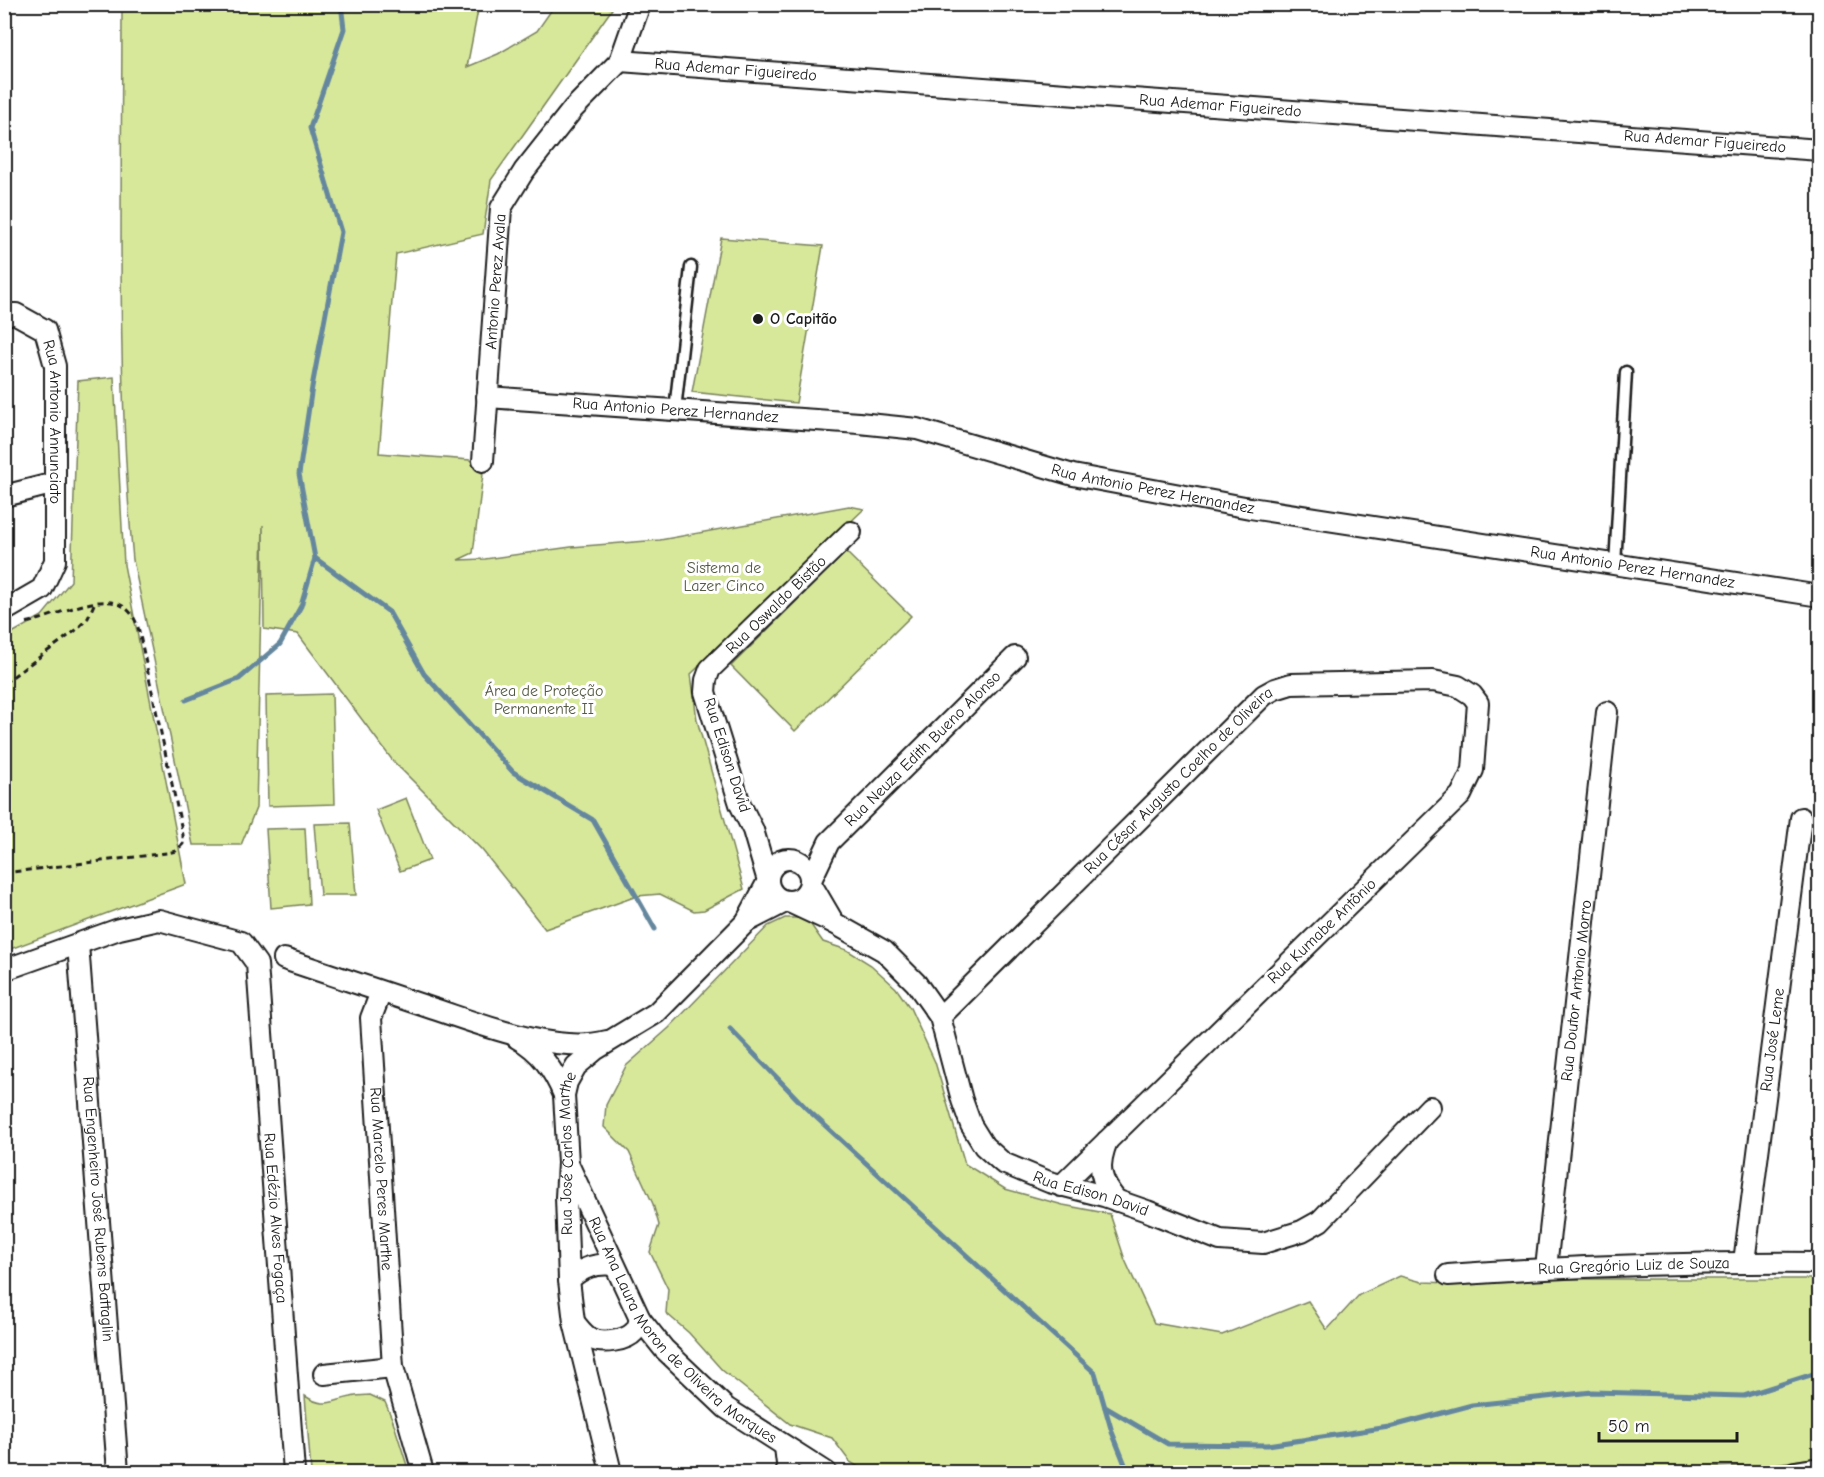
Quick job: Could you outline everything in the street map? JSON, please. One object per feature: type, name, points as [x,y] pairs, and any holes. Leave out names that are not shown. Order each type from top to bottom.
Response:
[{"type":"street","name":"Antonio Perez Ayala","points":[[483,461],[501,208],[524,171],[573,109],[620,61],[640,4]]},
{"type":"street","name":"Rua Ademar Figueiredo","points":[[620,61],[1820,150]]},
{"type":"street","name":"Rua Antonio Annunciato","points":[[4,314],[16,314],[45,330],[55,366],[55,561],[42,590],[11,617]]},
{"type":"street","name":"Rua Antonio Perez Hernandez","points":[[487,397],[860,423],[916,429],[1073,475],[1250,508],[1820,596]]},
{"type":"street","points":[[4,496],[55,483]]},
{"type":"street","name":"Rua Oswaldo Bistão","points":[[706,680],[711,669],[851,532]]},
{"type":"street","name":"Rua Neuza Edith Bueno Alonso","points":[[810,882],[829,842],[1016,657]]},
{"type":"street","name":"Rua Edison David","points":[[706,680],[705,692],[740,804],[753,830],[768,881]]},
{"type":"street","name":"Rua César Augusto Coelho de Oliveira","points":[[940,1017],[1264,695],[1275,688],[1291,684],[1433,681],[1458,686],[1472,695]]},
{"type":"street","name":"Rua Kumabe Antônio","points":[[1061,1186],[1461,795],[1473,770],[1479,710],[1478,703],[1472,695]]},
{"type":"street","name":"Rua Doutor Antonio Morro","points":[[1546,1268],[1607,712]]},
{"type":"street","name":"Rua José Leme","points":[[1744,1262],[1801,818]]},
{"type":"street","name":"Rua Edison David","points":[[753,830],[788,859]]},
{"type":"street","name":"Rua Neuza Edith Bueno Alonso","points":[[788,859],[829,842]]},
{"type":"street","points":[[746,922],[772,869],[776,864],[788,859],[806,867],[810,882],[834,923]]},
{"type":"street","points":[[768,881],[773,894],[787,901]]},
{"type":"street","points":[[746,922],[802,896],[810,882]]},
{"type":"street","name":"Rua Edison David","points":[[787,901],[834,923],[884,951],[916,982],[940,1017],[971,1125],[984,1146],[1003,1163],[1061,1186],[1117,1201],[1220,1240],[1263,1243],[1284,1238],[1320,1221],[1430,1107]]},
{"type":"street","name":"Rua Edézio Alves Fogaça","points":[[78,944],[119,929],[159,920],[241,942],[256,964],[294,1473]]},
{"type":"street","name":"Rua José Carlos Marthe","points":[[576,1066],[595,1050],[656,1013],[746,922]]},
{"type":"street","points":[[4,970],[78,944]]},
{"type":"street","name":"Rua Engenheiro José Rubens Battaglin","points":[[78,944],[118,1473]]},
{"type":"street","points":[[284,959],[510,1034],[568,1044],[597,1044],[615,1039]]},
{"type":"street","name":"Rua Marcelo Peres Marthe","points":[[381,992],[371,1018],[393,1367],[423,1473]]},
{"type":"street","points":[[510,1034],[529,1045],[544,1059],[564,1095]]},
{"type":"street","name":"Rua José Carlos Marthe","points":[[568,1044],[578,1051],[579,1059],[567,1082],[564,1095],[568,1163],[566,1197],[569,1280],[574,1323],[611,1473]]},
{"type":"street","points":[[1107,1141],[1102,1154],[1101,1171],[1106,1188],[1117,1201]]},
{"type":"street","name":"Rua Ana Laura Moron de Oliveira Marques","points":[[568,1163],[640,1319],[681,1367],[726,1408],[826,1473]]},
{"type":"street","name":"Rua Gregório Luiz de Souza","points":[[1448,1275],[1546,1268],[1744,1262],[1820,1263]]},
{"type":"street","points":[[569,1280],[576,1272],[593,1265],[614,1265]]},
{"type":"street","points":[[574,1323],[584,1335],[601,1342],[625,1338],[635,1332],[640,1319]]},
{"type":"street","points":[[324,1374],[393,1367]]},
{"type":"street","points":[[785,1447],[788,1473]]},
{"type":"street","points":[[1795,1473],[1820,1468]]},
{"type":"lane","points":[[675,410],[691,267]]},
{"type":"lane","points":[[1615,565],[1626,372]]},
{"type":"path","points":[[4,873],[167,854],[176,851],[183,844],[183,835],[136,621],[131,611],[123,605],[95,602],[39,621],[11,617]]},
{"type":"path","points":[[4,683],[75,631],[88,618],[95,602]]},
{"type":"green space","points":[[122,5],[479,5],[467,67],[498,54],[537,31],[555,5],[602,5],[612,9],[491,180],[483,234],[396,254],[379,453],[470,460],[483,474],[473,553],[458,560],[485,559],[571,547],[660,540],[849,506],[864,509],[691,674],[697,720],[744,889],[704,910],[694,911],[660,894],[637,896],[545,929],[482,850],[393,761],[298,634],[264,629],[263,525],[256,808],[241,845],[193,845],[133,560],[122,352]]},
{"type":"green space","name":"O Capitão","points":[[721,238],[823,246],[796,403],[692,392]]},
{"type":"green space","points":[[114,377],[124,565],[186,884],[5,951],[5,637],[42,616],[71,581],[78,381]]},
{"type":"green space","points":[[846,552],[911,616],[795,731],[731,666]]},
{"type":"green space","points":[[332,694],[335,804],[268,806],[266,696]]},
{"type":"green space","points":[[406,798],[430,860],[400,871],[376,810]]},
{"type":"green space","points":[[350,823],[356,895],[320,895],[314,824]]},
{"type":"green space","points":[[305,828],[309,904],[271,908],[266,829]]},
{"type":"green space","points":[[785,918],[800,918],[809,922],[823,942],[847,950],[871,965],[896,988],[910,1008],[935,1062],[965,1164],[1005,1189],[1063,1205],[1110,1214],[1125,1260],[1154,1323],[1222,1335],[1308,1301],[1327,1330],[1359,1295],[1400,1276],[1422,1282],[1452,1283],[1557,1279],[1819,1279],[1819,1457],[1768,1465],[1577,1472],[867,1472],[850,1462],[832,1438],[790,1424],[722,1370],[689,1333],[666,1313],[668,1289],[650,1252],[659,1225],[653,1204],[629,1152],[604,1127],[606,1105],[626,1066],[669,1028],[768,926]]},
{"type":"green space","points":[[370,1395],[385,1402],[409,1472],[311,1472],[305,1396],[323,1403],[353,1396]]},
{"type":"waterway","points":[[341,4],[344,29],[310,128],[341,232],[312,387],[299,474],[315,558],[389,612],[424,674],[513,772],[593,820],[655,929]]},
{"type":"waterway","points":[[186,700],[239,679],[280,644],[301,606],[315,558]]},
{"type":"waterway","points":[[730,1029],[807,1109],[1095,1373],[1112,1432],[1128,1472]]},
{"type":"waterway","points":[[1105,1407],[1168,1444],[1268,1445],[1389,1427],[1472,1405],[1592,1392],[1744,1396],[1820,1372]]},
{"type":"place","name":"O Capitão","points":[[758,319]]},
{"type":"park label","name":"Sistema de Lazer Cinco","points":[[724,577]]},
{"type":"park label","name":"Área de Proteção Permanente II","points":[[544,700]]}]
